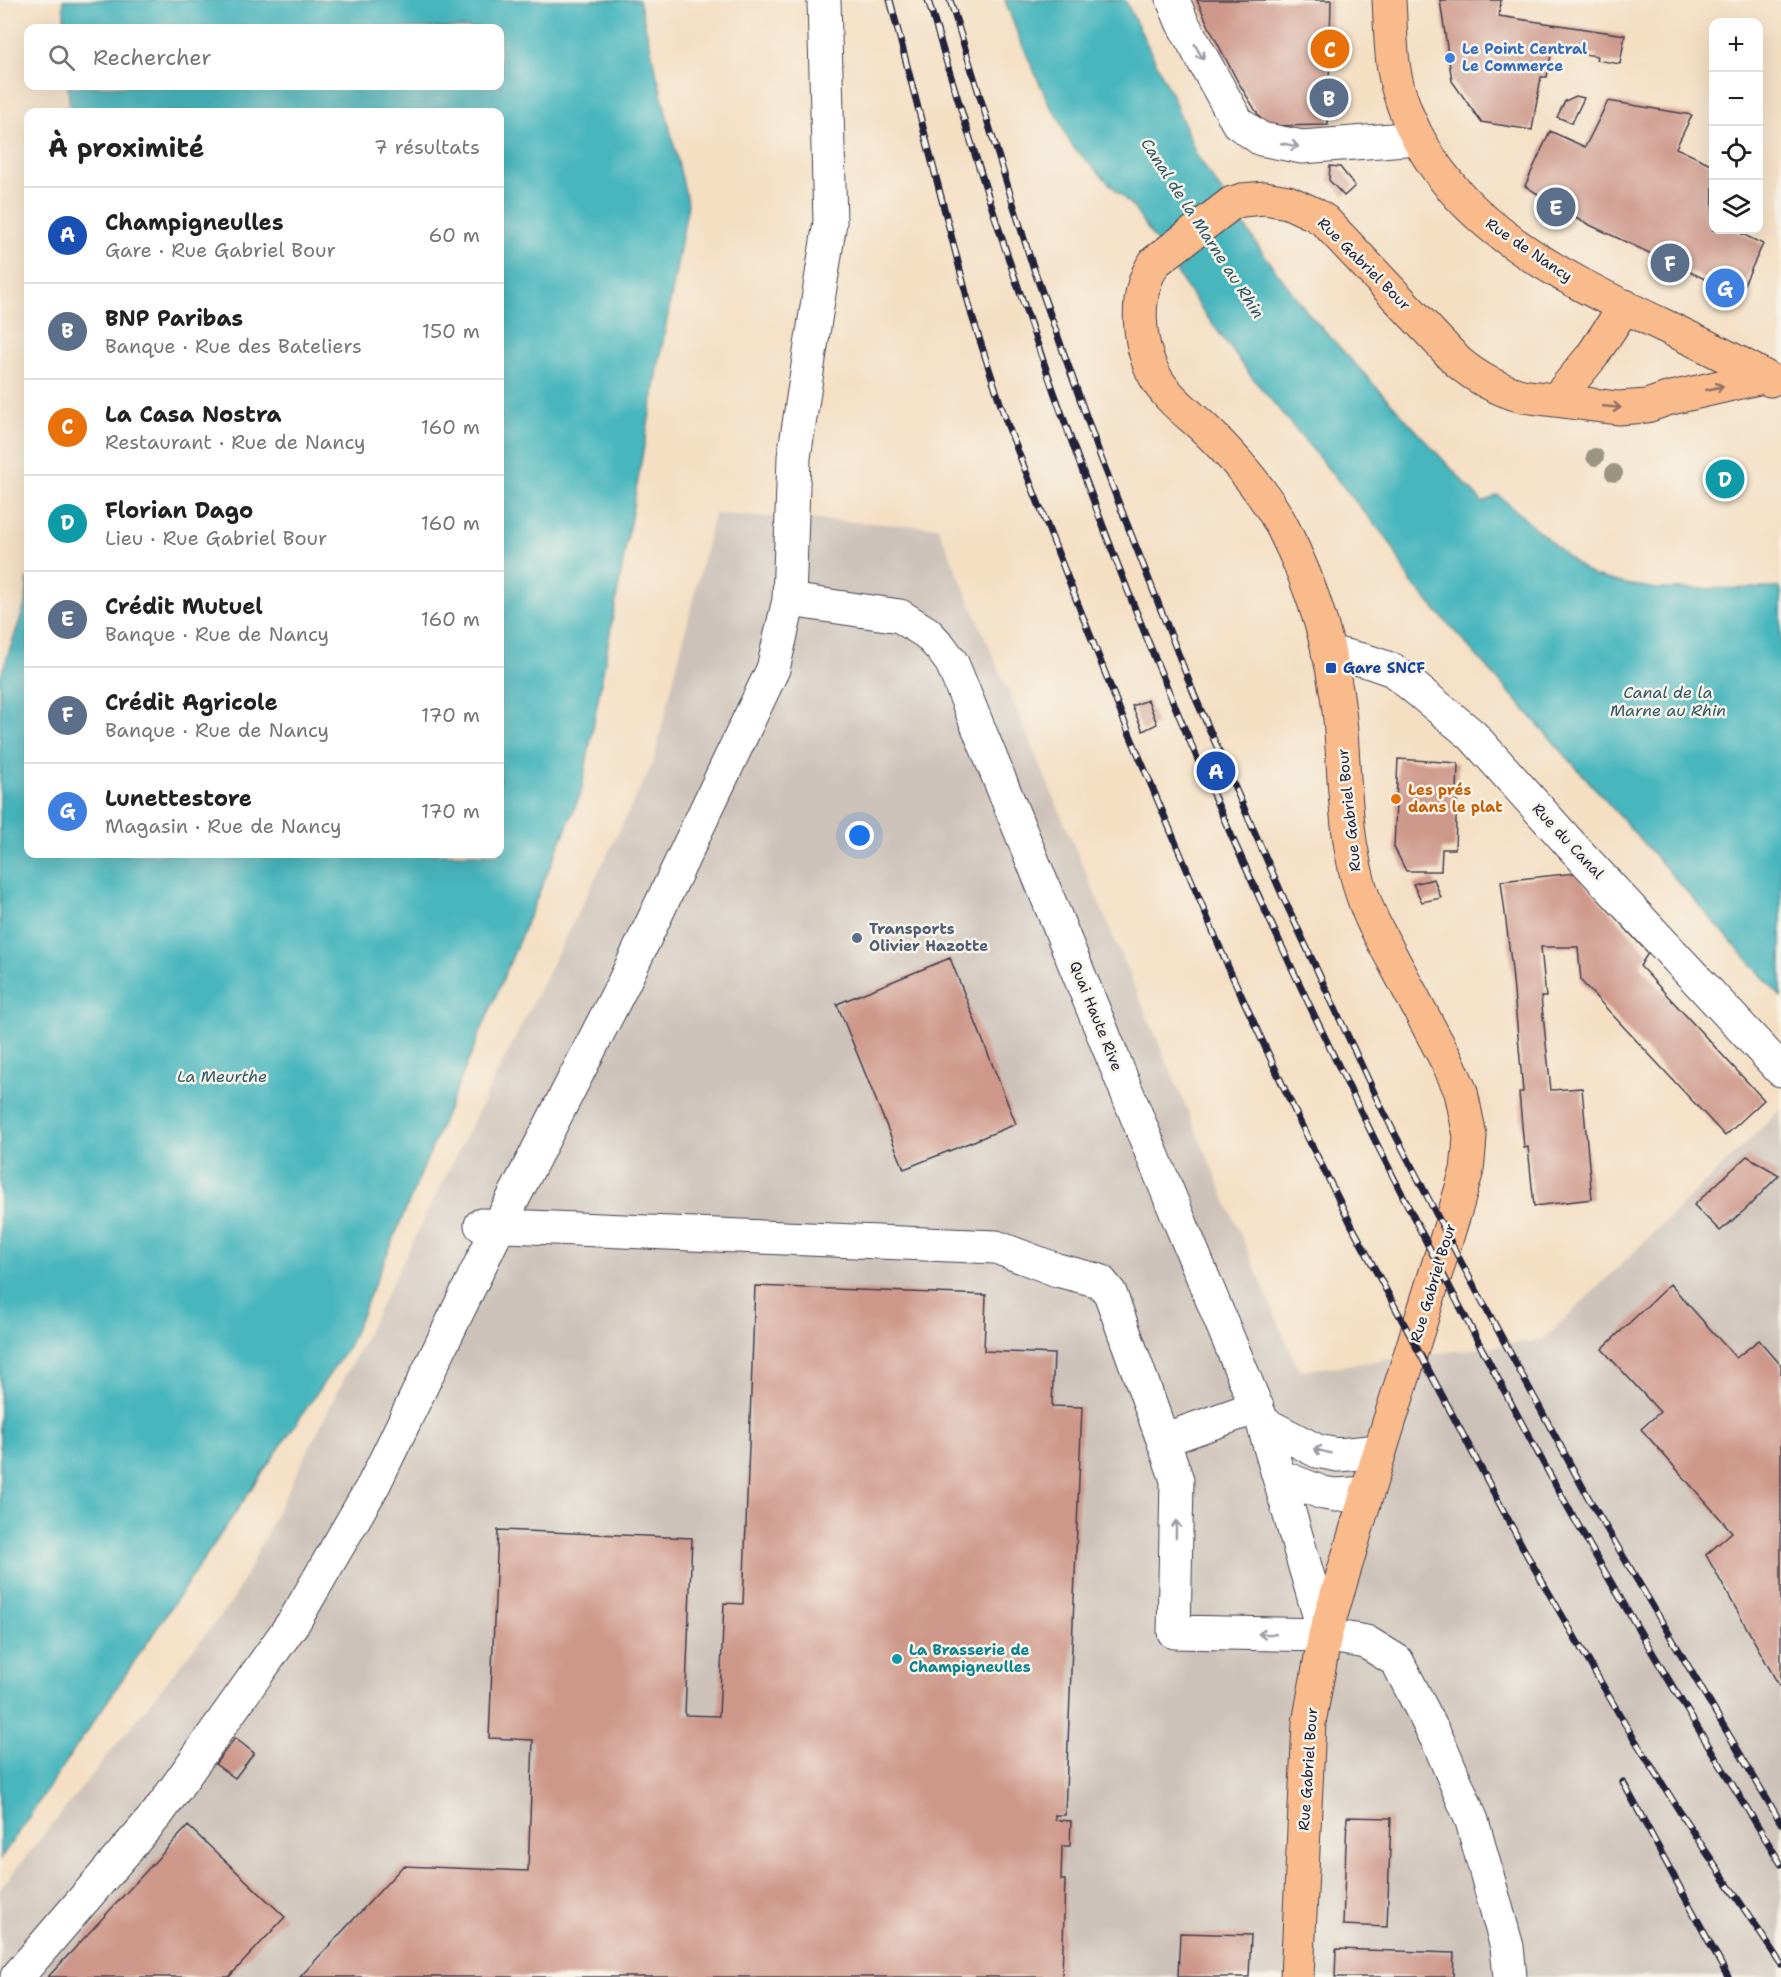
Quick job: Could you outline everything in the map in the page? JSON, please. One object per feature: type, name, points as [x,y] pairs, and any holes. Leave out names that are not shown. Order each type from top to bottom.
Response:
[{"type":"main road","name":"Rue de Nancy","points":[[1389,0],[1395,78],[1400,96],[1418,138],[1441,174],[1467,204],[1490,226],[1569,279],[1775,376]]},
{"type":"main road","name":"Rue Gabriel Bour","points":[[1296,1977],[1309,1723],[1325,1635],[1459,1198],[1467,1170],[1470,1136],[1461,1092],[1450,1067],[1374,924],[1356,879],[1349,835],[1340,718],[1328,652],[1313,596],[1271,508],[1244,471],[1161,385],[1148,361],[1143,345],[1141,325],[1143,285],[1147,273],[1155,262],[1232,203],[1265,198],[1288,202],[1325,221],[1458,362],[1471,374],[1508,392],[1522,396],[1618,408],[1647,406],[1667,399],[1775,376]]},
{"type":"main road","points":[[1556,400],[1592,356],[1625,306]]},
{"type":"street","points":[[17,1977],[158,1813],[295,1620],[374,1484],[490,1225],[624,982],[773,669],[789,600],[794,457],[830,222],[824,0]]},
{"type":"street","points":[[1173,0],[1182,22],[1238,123],[1261,139],[1302,147],[1418,138]]},
{"type":"street","name":"Quai Haute Rive","points":[[789,600],[900,616],[927,633],[952,663],[1260,1415],[1325,1635]]},
{"type":"street","name":"Rue du Canal","points":[[1328,652],[1393,670],[1472,735],[1571,845],[1781,1070]]},
{"type":"street","points":[[490,1225],[996,1247],[1057,1270],[1100,1281],[1110,1293],[1177,1480],[1174,1632],[1325,1635],[1366,1642],[1397,1661],[1440,1745],[1472,1821],[1507,1947],[1510,1977]]},
{"type":"street","points":[[1163,1440],[1260,1415],[1317,1451],[1338,1455],[1380,1451]]},
{"type":"street","points":[[1279,1476],[1323,1493],[1336,1495],[1367,1493]]},
{"type":"shaded area","points":[[714,514],[938,527],[1299,1371],[1543,1340],[1781,1109],[1781,1977],[0,1977],[0,1889],[233,1600],[653,763]]},
{"type":"water","name":"La Meurthe","points":[[63,0],[639,0],[688,204],[581,793],[348,1347],[0,1859],[0,678],[24,608],[24,858],[504,858],[504,108],[70,108],[68,90],[504,90],[504,24],[65,24]]},
{"type":"water","name":"Canal de la Marne au Rhin","points":[[1005,0],[1125,0],[1172,95],[1196,154],[1264,255],[1308,313],[1483,503],[1498,495],[1576,564],[1594,576],[1658,589],[1779,588],[1781,590],[1781,997],[1410,581],[1391,544],[1251,376],[1197,303],[1133,207],[1074,148],[1049,104]]},
{"type":"building","points":[[1197,0],[1331,0],[1328,125],[1265,126],[1238,82]]},
{"type":"building","points":[[1440,0],[1501,0],[1499,16],[1625,35],[1620,64],[1596,60],[1597,56],[1552,49],[1547,77],[1541,77],[1532,130],[1481,122],[1452,81]]},
{"type":"building","points":[[1576,96],[1584,98],[1572,123],[1557,117],[1565,101]]},
{"type":"building","points":[[1608,101],[1692,115],[1676,148],[1709,163],[1709,234],[1742,234],[1763,244],[1739,295],[1577,219],[1525,186],[1550,131],[1585,147]]},
{"type":"building","points":[[1330,166],[1340,167],[1355,186],[1344,196],[1329,180]]},
{"type":"building","points":[[1148,700],[1157,724],[1143,731],[1132,706]]},
{"type":"building","points":[[1398,759],[1458,763],[1455,849],[1442,849],[1441,871],[1406,871],[1394,847]]},
{"type":"building","points":[[1575,873],[1648,953],[1640,966],[1764,1100],[1725,1136],[1581,981],[1578,947],[1541,947],[1546,997],[1541,997],[1551,1090],[1582,1088],[1592,1199],[1534,1206],[1528,1147],[1524,1148],[1519,1092],[1523,1092],[1501,881]]},
{"type":"building","points":[[1434,879],[1441,898],[1422,902],[1413,884]]},
{"type":"building","points":[[950,958],[1016,1124],[904,1169],[837,1004]]},
{"type":"building","points":[[1747,1156],[1779,1175],[1747,1208],[1720,1231],[1694,1205]]},
{"type":"building","points":[[1670,1284],[1736,1358],[1759,1340],[1781,1365],[1781,1689],[1706,1555],[1732,1532],[1641,1429],[1660,1412],[1602,1349]]},
{"type":"building","name":"La Brasserie de Champigneulles","points":[[755,1286],[986,1295],[984,1351],[1054,1354],[1052,1406],[1082,1407],[1065,1815],[1055,1815],[1055,1820],[1071,1821],[1070,1846],[1062,1846],[1061,1880],[1065,1880],[1062,1977],[300,1977],[403,1866],[528,1871],[533,1740],[489,1738],[498,1530],[692,1538],[685,1715],[719,1716],[724,1603],[743,1604]]},
{"type":"building","points":[[235,1738],[254,1753],[235,1778],[215,1764]]},
{"type":"building","points":[[1347,1817],[1391,1818],[1387,1927],[1343,1925]]},
{"type":"building","points":[[188,1826],[285,1917],[229,1977],[48,1977]]},
{"type":"building","points":[[1180,1933],[1251,1935],[1249,1977],[1178,1977]]},
{"type":"building","points":[[1336,1949],[1454,1953],[1453,1977],[1335,1977]]},
{"type":"railway","points":[[890,0],[972,316],[1006,421],[1122,716],[1229,969],[1298,1118],[1352,1226],[1528,1557],[1625,1724],[1685,1820],[1781,1964]]},
{"type":"railway","points":[[928,0],[1012,270],[1107,536],[1177,711],[1304,994],[1395,1180],[1539,1455],[1627,1610],[1781,1864]]},
{"type":"railway","points":[[950,0],[1030,258],[1101,458],[1196,699],[1284,899],[1378,1101],[1461,1262],[1588,1497],[1781,1823]]},
{"type":"railway","points":[[1623,1782],[1728,1977]]},
{"type":"place","name":"La Casa Nostra","points":[[1330,49]]},
{"type":"place","name":"Le Point Central Le Commerce","points":[[1450,58]]},
{"type":"place","name":"BNP Paribas","points":[[1329,98]]},
{"type":"place","name":"Crédit Mutuel","points":[[1556,207]]},
{"type":"place","name":"Crédit Agricole","points":[[1670,263]]},
{"type":"place","name":"Lunettestore","points":[[1725,288]]},
{"type":"place","name":"Florian Dago","points":[[1725,479]]},
{"type":"place","name":"Gare SNCF","points":[[1331,668]]},
{"type":"place","name":"Champigneulles","points":[[1216,771]]},
{"type":"place","name":"Les prés dans le plat","points":[[1396,799]]},
{"type":"place","name":"Transports Olivier Hazotte","points":[[857,938]]},
{"type":"place","name":"La Brasserie de Champigneulles","points":[[897,1659]]}]
